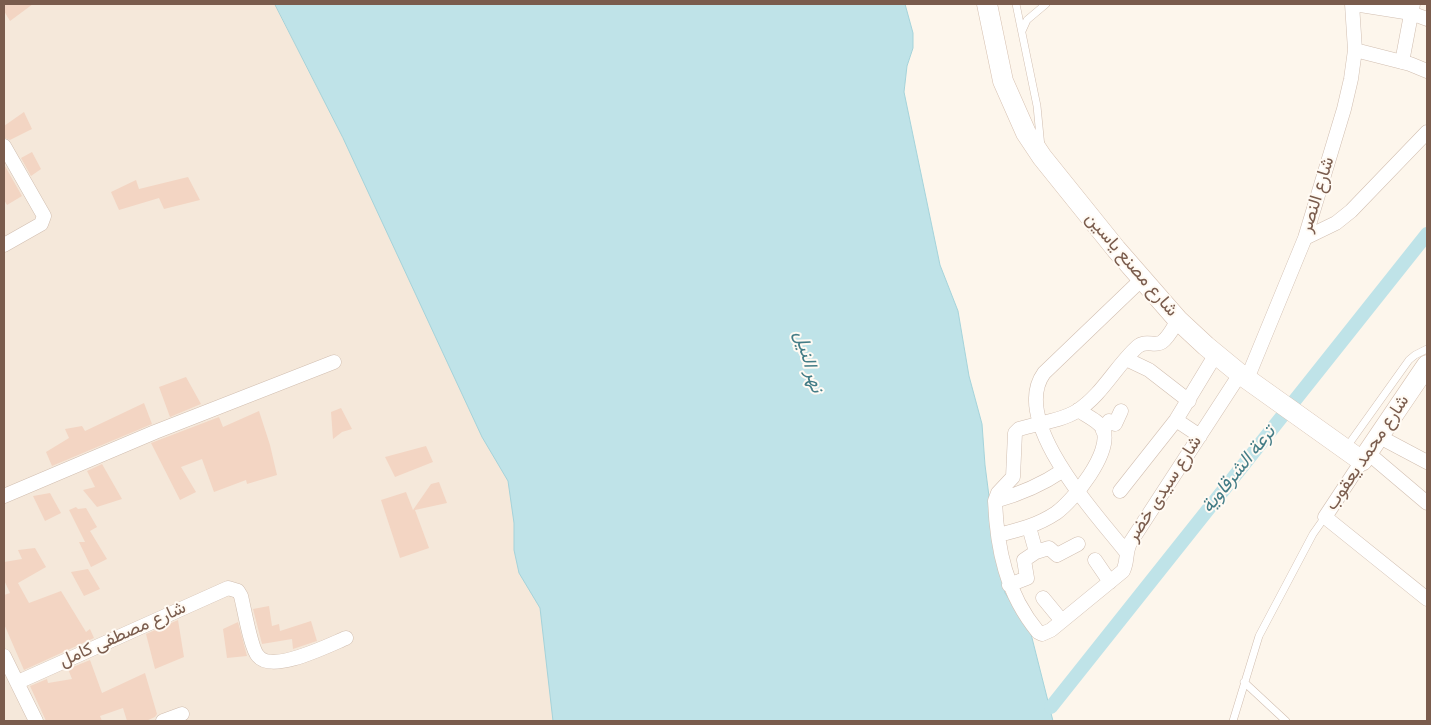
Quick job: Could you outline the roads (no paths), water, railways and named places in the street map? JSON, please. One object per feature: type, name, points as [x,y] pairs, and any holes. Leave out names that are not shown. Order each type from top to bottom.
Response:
[{"type":"main road","name":"شارع مصنع ياسين","points":[[987,4],[1003,81],[1018,116],[1042,157],[1142,279],[1178,320],[1244,376],[1346,449],[1369,450]]},
{"type":"main road","name":"شارع محمد يعقوب","points":[[1369,450],[1427,365]]},
{"type":"street","points":[[1353,4],[1412,8],[1427,19]]},
{"type":"street","name":"شارع النصر","points":[[1244,376],[1306,238],[1344,110],[1351,79],[1354,50],[1353,4]]},
{"type":"street","points":[[1402,62],[1412,8]]},
{"type":"street","points":[[1354,50],[1402,62],[1427,72]]},
{"type":"street","points":[[1306,238],[1336,223],[1352,211],[1427,132]]},
{"type":"street","points":[[4,146],[44,216],[41,224],[4,245]]},
{"type":"street","points":[[1126,552],[1062,471],[1050,450],[1040,423],[1035,399],[1038,381],[1142,279]]},
{"type":"street","points":[[1078,544],[1057,555],[1049,548],[1036,552],[1024,560],[1027,578],[1009,586],[999,550],[995,501],[998,493],[1013,477],[1014,436],[1019,429],[1065,417],[1078,410],[1092,398],[1140,344],[1163,341],[1178,320]]},
{"type":"street","points":[[1120,491],[1176,420],[1216,354]]},
{"type":"street","points":[[1126,359],[1149,370],[1189,401]]},
{"type":"street","points":[[4,496],[155,432],[334,362]]},
{"type":"street","name":"شارع سيدى خضر","points":[[1009,586],[1024,614],[1042,634],[1062,621],[1123,571],[1127,565],[1126,552],[1130,543],[1200,436],[1244,376]]},
{"type":"street","points":[[1078,410],[1100,425],[1103,431]]},
{"type":"street","points":[[998,535],[1029,527],[1056,513],[1078,492],[1101,453],[1103,431],[1109,422],[1114,424],[1121,411]]},
{"type":"street","points":[[1176,420],[1200,436]]},
{"type":"street","points":[[1369,450],[1427,462]]},
{"type":"street","points":[[1369,450],[1427,502]]},
{"type":"street","name":"شارع محمد يعقوب","points":[[1325,517],[1369,450]]},
{"type":"street","points":[[995,501],[1020,495],[1043,484],[1062,471]]},
{"type":"street","points":[[1325,517],[1427,599]]},
{"type":"street","points":[[1029,527],[1036,552]]},
{"type":"street","points":[[1095,560],[1110,582]]},
{"type":"street","name":"شارع مصطفى كامل","points":[[18,682],[228,588],[238,591],[241,596],[255,652],[265,661],[271,662],[302,656],[346,638]]},
{"type":"street","points":[[1043,598],[1062,621]]},
{"type":"street","points":[[4,656],[36,721]]},
{"type":"street","points":[[163,721],[182,714]]},
{"type":"lane","points":[[1016,4],[1037,106],[1042,157]]},
{"type":"lane","points":[[1021,31],[1027,20],[1046,4]]},
{"type":"lane","points":[[1346,449],[1409,360],[1427,350]]},
{"type":"lane","points":[[1233,721],[1259,636],[1313,534],[1325,517]]},
{"type":"lane","points":[[1244,682],[1286,721]]},
{"type":"water","name":"نهر النيل","points":[[275,4],[905,4],[913,33],[913,48],[907,66],[904,92],[940,265],[958,311],[969,376],[982,424],[985,465],[996,551],[1005,593],[1030,630],[1053,721],[553,721],[540,608],[519,573],[514,550],[514,523],[508,481],[482,437],[343,138]]},
{"type":"waterway","name":"ترعة الشرقاوية","points":[[1051,707],[1427,234]]}]
